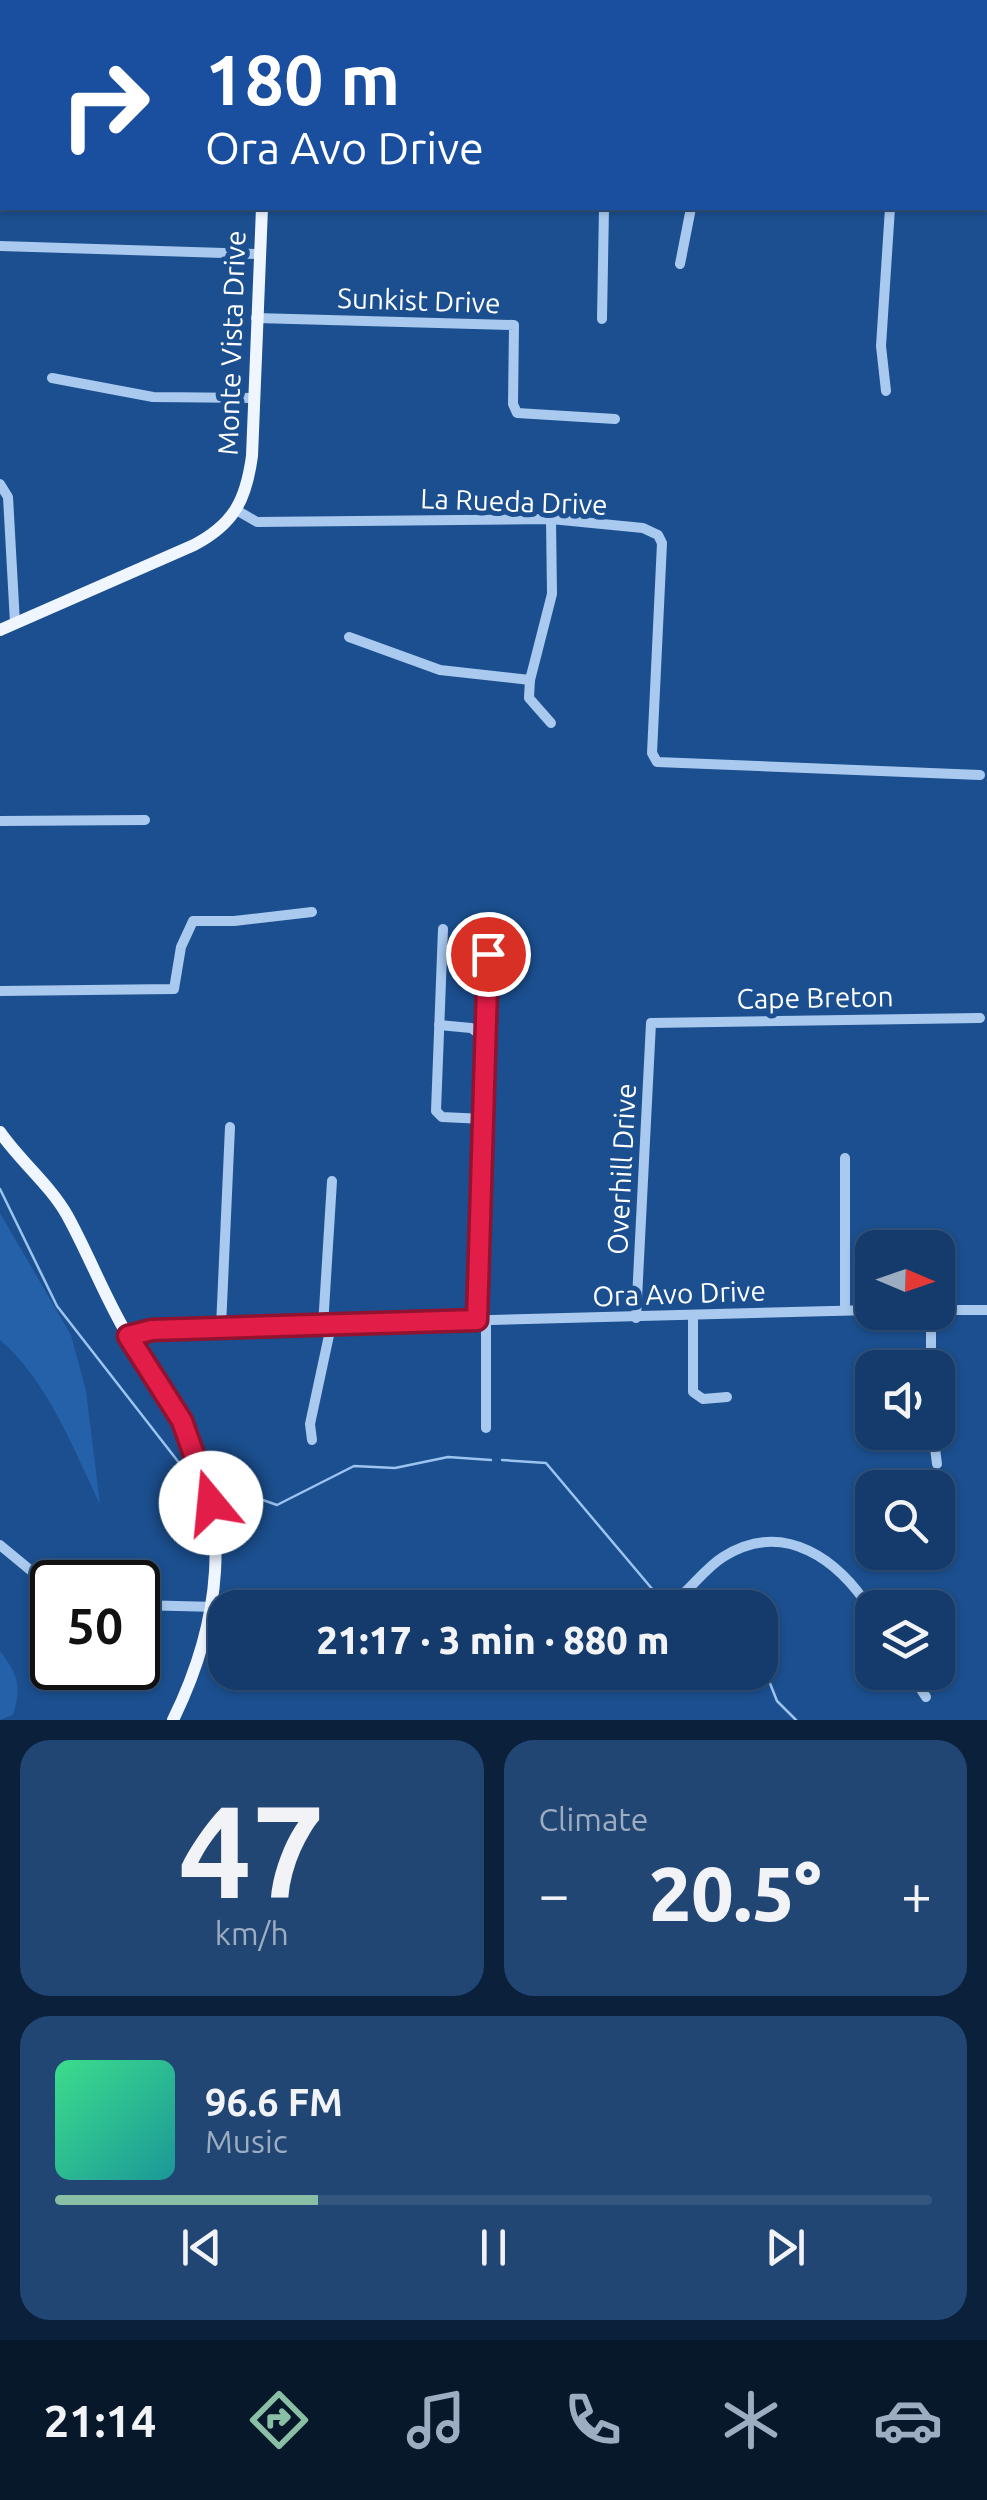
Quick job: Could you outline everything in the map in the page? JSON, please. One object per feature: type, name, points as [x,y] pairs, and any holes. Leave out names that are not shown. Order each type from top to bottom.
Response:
[{"type":"main road","name":"Monte Vista Drive","points":[[238,511],[248,486],[262,210]]},
{"type":"main road","points":[[0,630],[194,545],[221,530],[238,511]]},
{"type":"main road","points":[[0,1132],[66,1214],[97,1282],[182,1421],[205,1478],[217,1555],[215,1590]]},
{"type":"main road","points":[[173,1720],[198,1669],[208,1628]]},
{"type":"street","points":[[602,319],[604,210]]},
{"type":"street","points":[[680,264],[691,210]]},
{"type":"street","points":[[886,391],[881,346],[890,210]]},
{"type":"street","points":[[0,246],[258,254]]},
{"type":"street","name":"Sunkist Drive","points":[[256,318],[514,326],[513,404],[517,413],[615,419]]},
{"type":"street","points":[[52,378],[153,398],[254,398]]},
{"type":"street","points":[[0,484],[8,497],[15,623]]},
{"type":"street","name":"La Rueda Drive","points":[[238,511],[256,522],[551,520],[642,528],[661,538],[652,754],[658,762],[980,774]]},
{"type":"street","points":[[550,723],[529,698],[530,679],[552,594],[551,520]]},
{"type":"street","points":[[349,638],[440,670],[530,679]]},
{"type":"street","points":[[0,820],[145,820]]},
{"type":"street","points":[[0,991],[174,989],[181,947],[192,921],[234,921],[312,912]]},
{"type":"street","points":[[486,1428],[482,1320],[489,922]]},
{"type":"street","points":[[444,929],[436,1111],[442,1116],[484,1119]]},
{"type":"street","name":"Cape Breton","points":[[651,1023],[980,1018]]},
{"type":"street","name":"Overhill Drive","points":[[636,1318],[651,1023]]},
{"type":"street","points":[[439,1024],[471,1028],[485,1037]]},
{"type":"street","points":[[220,1327],[230,1127]]},
{"type":"street","points":[[845,1158],[845,1310]]},
{"type":"street","points":[[312,1440],[310,1424],[327,1326],[332,1181]]},
{"type":"street","name":"Ora Avo Drive","points":[[128,1336],[152,1330],[220,1327],[855,1310]]},
{"type":"street","points":[[955,1311],[987,1310]]},
{"type":"street","points":[[693,1316],[693,1392],[702,1399],[728,1397]]},
{"type":"street","points":[[935,1450],[937,1464]]},
{"type":"street","points":[[691,1590],[726,1555],[755,1544],[784,1543],[806,1548],[832,1561],[858,1590]]},
{"type":"street","points":[[0,1545],[30,1570]]},
{"type":"street","points":[[160,1605],[208,1604]]},
{"type":"street","points":[[922,1690],[926,1697]]},
{"type":"shaded area","points":[[0,1213],[71,1335],[86,1391],[100,1504],[46,1395],[0,1340]]},
{"type":"shaded area","points":[[0,1651],[18,1688],[13,1715],[0,1720]]},
{"type":"waterway","points":[[0,1189],[57,1306],[180,1464],[196,1473]]},
{"type":"waterway","points":[[212,1482],[277,1505],[354,1466],[395,1468],[448,1457],[491,1460]]},
{"type":"waterway","points":[[502,1460],[546,1463],[653,1590]]},
{"type":"waterway","points":[[773,1690],[777,1701],[796,1720]]},
{"type":"route","points":[[211,1503],[182,1421],[128,1336],[152,1330],[477,1320],[488,954]]}]
